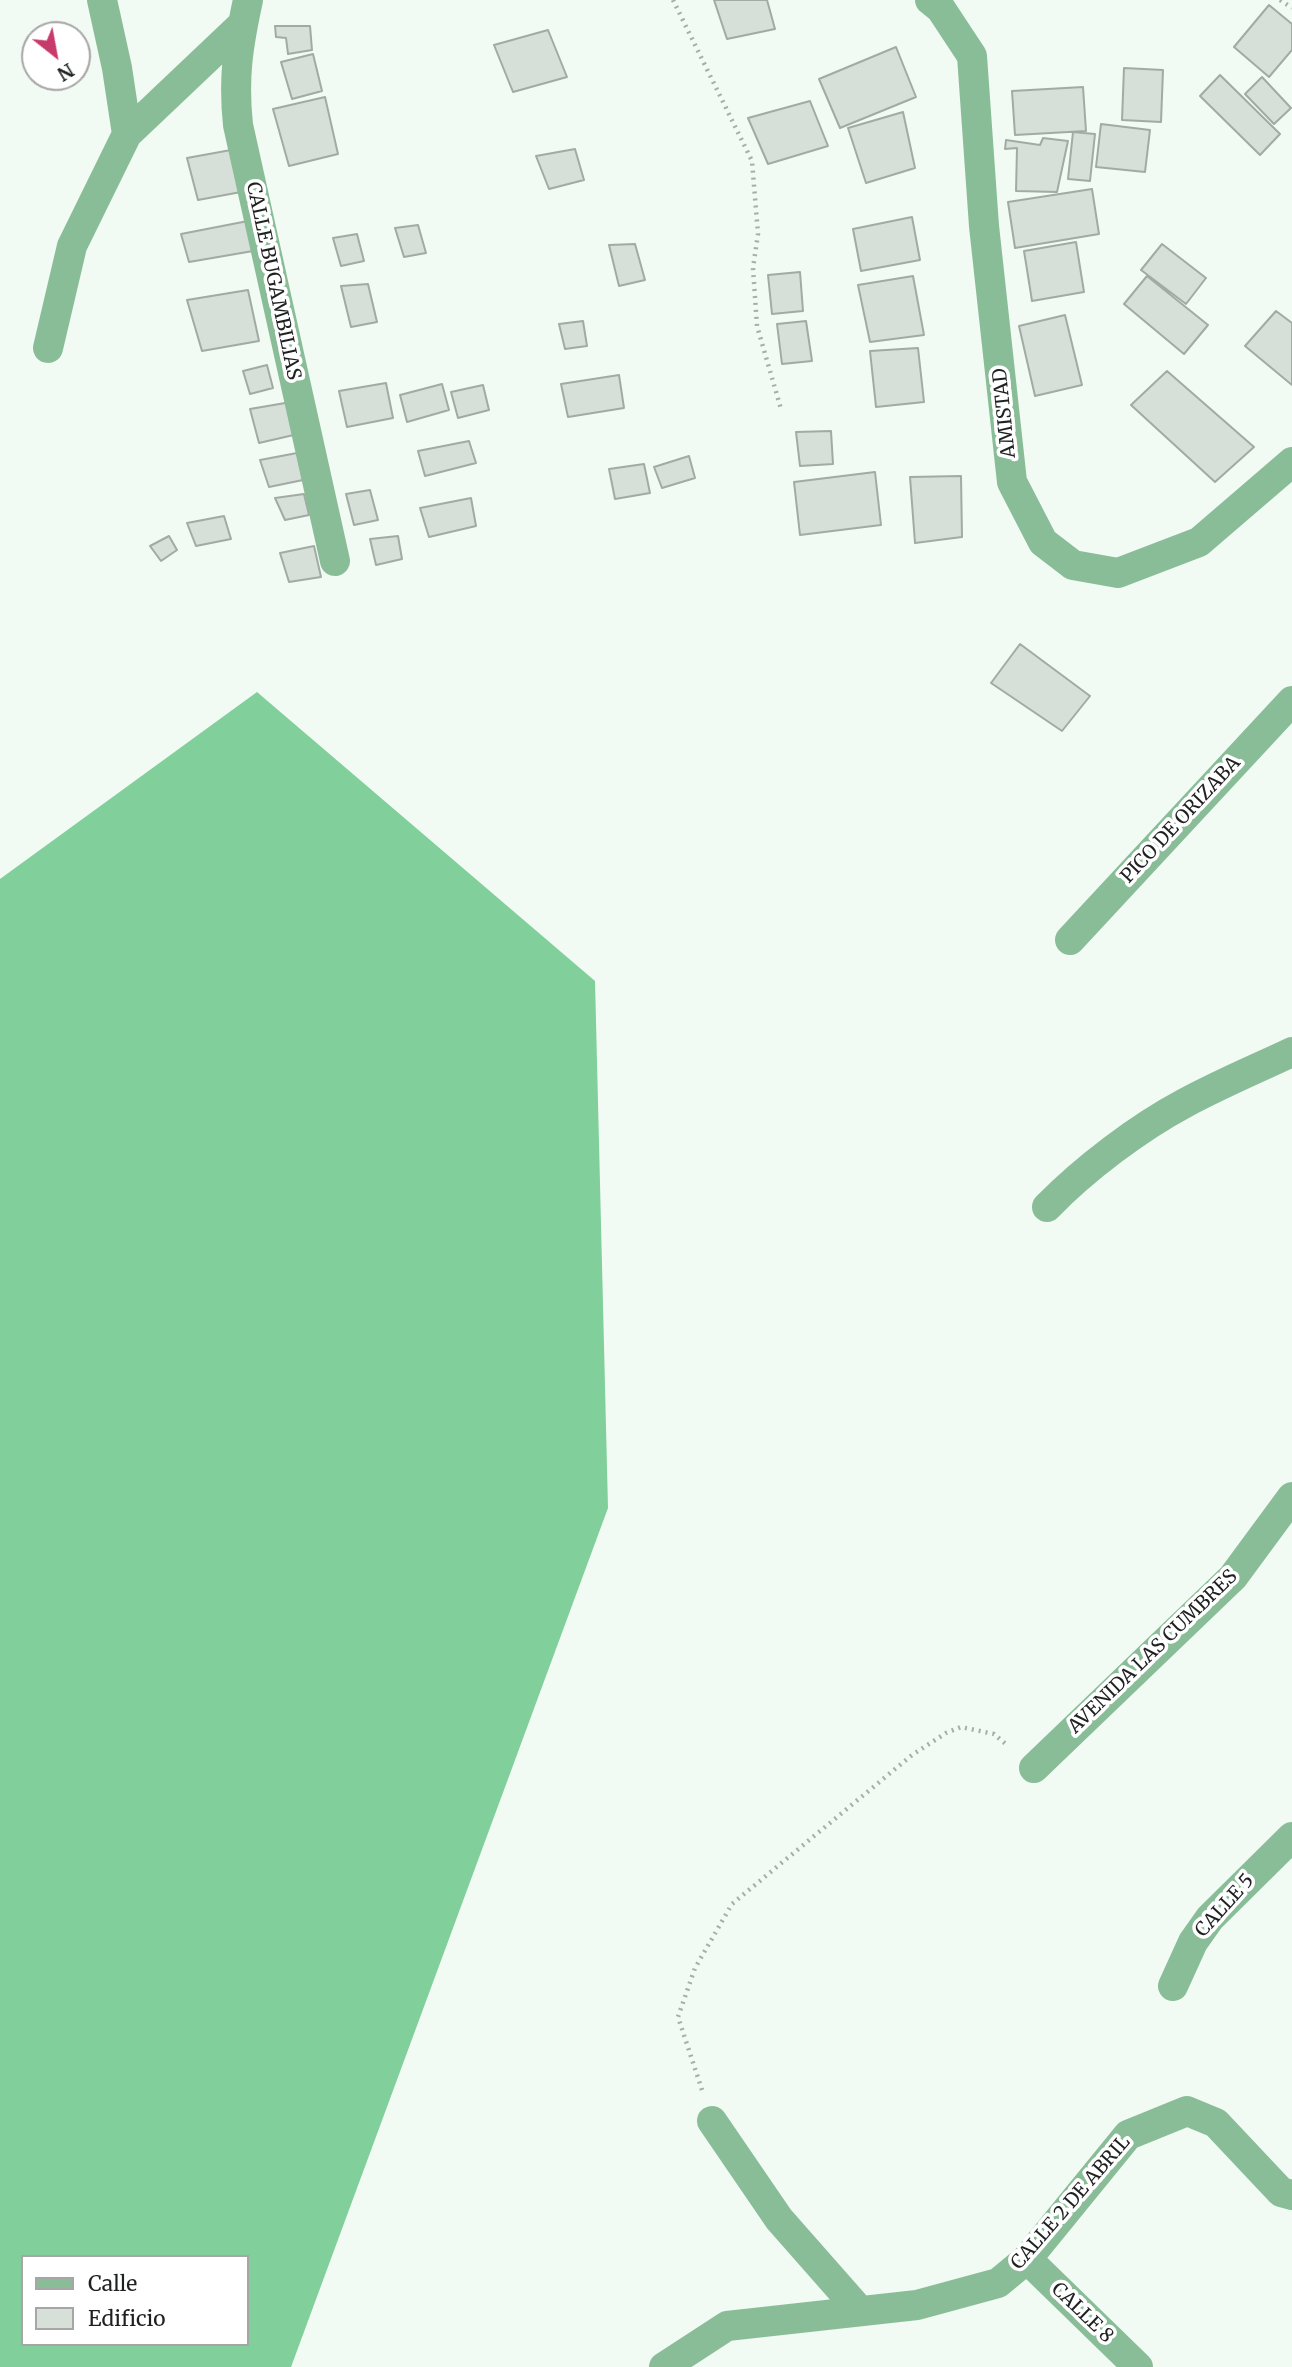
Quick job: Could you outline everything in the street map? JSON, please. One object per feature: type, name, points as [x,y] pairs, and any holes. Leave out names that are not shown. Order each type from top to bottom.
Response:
[{"type":"street","points":[[102,0],[117,68],[127,134]]},
{"type":"street","name":"AMISTAD","points":[[930,0],[941,9],[972,57],[984,226],[1012,482],[1043,542],[1073,565],[1118,573],[1199,542],[1292,462]]},
{"type":"street","points":[[48,348],[72,246],[127,134],[245,12]]},
{"type":"street","name":"CALLE BUGAMBILIAS","points":[[245,12],[234,90],[238,125],[335,561]]},
{"type":"street","name":"PICO DE ORIZABA","points":[[1070,940],[1292,701]]},
{"type":"street","points":[[1047,1207],[1091,1166],[1183,1104],[1292,1052]]},
{"type":"street","name":"AVENIDA LAS CUMBRES","points":[[1034,1768],[1233,1577],[1292,1497]]},
{"type":"street","name":"CALLE 5","points":[[1172,1986],[1193,1942],[1210,1918],[1292,1837]]},
{"type":"street","name":"CALLE 2 DE ABRIL","points":[[664,2367],[727,2326],[917,2305],[998,2283],[1027,2259],[1128,2135],[1187,2111],[1216,2123],[1281,2192],[1292,2195]]},
{"type":"street","points":[[712,2121],[779,2219],[860,2311]]},
{"type":"street","name":"CALLE 8","points":[[1027,2259],[1138,2367]]},
{"type":"path","points":[[673,0],[752,161],[758,234],[753,268],[757,326],[781,409]]},
{"type":"path","points":[[1280,0],[1292,8]]},
{"type":"path","points":[[712,2121],[678,2017],[695,1968],[732,1904],[912,1755],[946,1733],[961,1727],[995,1734],[1034,1768]]},
{"type":"green space","points":[[257,692],[595,981],[608,1508],[291,2367],[0,2367],[0,879]]},
{"type":"building","points":[[714,0],[767,0],[775,29],[727,39]]},
{"type":"building","points":[[1269,5],[1292,24],[1292,50],[1269,77],[1234,47]]},
{"type":"building","points":[[275,26],[310,26],[312,50],[288,54],[286,38],[276,37]]},
{"type":"building","points":[[548,30],[567,77],[513,92],[494,45]]},
{"type":"building","points":[[896,47],[916,97],[840,128],[819,79]]},
{"type":"building","points":[[313,54],[322,91],[292,99],[281,62]]},
{"type":"building","points":[[1124,68],[1163,70],[1161,122],[1122,120]]},
{"type":"building","points":[[1220,75],[1280,134],[1260,155],[1200,96]]},
{"type":"building","points":[[1262,77],[1291,108],[1274,124],[1245,94]]},
{"type":"building","points":[[1083,87],[1086,131],[1015,135],[1012,91]]},
{"type":"building","points":[[325,97],[338,154],[289,166],[273,109]]},
{"type":"building","points":[[810,101],[828,146],[768,164],[748,118]]},
{"type":"building","points":[[903,112],[915,168],[866,183],[848,128]]},
{"type":"building","points":[[1101,124],[1150,130],[1145,172],[1096,167]]},
{"type":"building","points":[[1073,132],[1095,134],[1090,181],[1068,179]]},
{"type":"building","points":[[1043,138],[1068,141],[1057,192],[1016,191],[1017,148],[1005,149],[1006,140],[1040,145]]},
{"type":"building","points":[[575,149],[584,180],[549,189],[536,156]]},
{"type":"building","points":[[231,150],[241,192],[198,200],[187,158]]},
{"type":"building","points":[[1092,189],[1099,234],[1015,248],[1008,202]]},
{"type":"building","points":[[912,217],[920,260],[861,271],[853,229]]},
{"type":"building","points":[[253,220],[259,250],[189,262],[181,234]]},
{"type":"building","points":[[418,225],[426,253],[404,257],[395,228]]},
{"type":"building","points":[[357,234],[364,261],[341,266],[333,238]]},
{"type":"building","points":[[1076,242],[1084,292],[1032,301],[1024,251]]},
{"type":"building","points":[[635,244],[645,280],[619,286],[609,245]]},
{"type":"building","points":[[1162,244],[1206,278],[1186,304],[1141,270]]},
{"type":"building","points":[[800,272],[803,311],[772,314],[768,275]]},
{"type":"building","points":[[913,276],[924,335],[870,342],[858,285]]},
{"type":"building","points":[[1147,276],[1208,325],[1184,354],[1124,304]]},
{"type":"building","points":[[368,284],[377,322],[351,327],[341,286]]},
{"type":"building","points":[[248,290],[259,341],[202,351],[187,300]]},
{"type":"building","points":[[1276,311],[1292,323],[1292,385],[1245,346]]},
{"type":"building","points":[[1065,315],[1082,385],[1035,396],[1019,326]]},
{"type":"building","points":[[583,321],[587,346],[565,349],[559,324]]},
{"type":"building","points":[[806,321],[812,361],[782,364],[777,324]]},
{"type":"building","points":[[918,348],[924,402],[876,407],[870,351]]},
{"type":"building","points":[[267,365],[273,388],[250,394],[243,371]]},
{"type":"building","points":[[1167,371],[1254,447],[1215,482],[1131,405]]},
{"type":"building","points":[[619,375],[624,408],[568,417],[561,384]]},
{"type":"building","points":[[386,383],[393,418],[347,427],[339,391]]},
{"type":"building","points":[[442,384],[449,410],[407,422],[400,395]]},
{"type":"building","points":[[483,385],[489,410],[458,418],[451,392]]},
{"type":"building","points":[[291,402],[298,434],[259,443],[250,409]]},
{"type":"building","points":[[831,431],[833,464],[800,466],[796,432]]},
{"type":"building","points":[[469,441],[476,463],[425,476],[418,451]]},
{"type":"building","points":[[297,453],[303,480],[269,487],[260,460]]},
{"type":"building","points":[[689,456],[695,478],[662,488],[654,467]]},
{"type":"building","points":[[644,464],[650,493],[615,499],[609,469]]},
{"type":"building","points":[[875,472],[881,525],[800,535],[794,482]]},
{"type":"building","points":[[961,476],[962,537],[915,543],[910,477]]},
{"type":"building","points":[[370,490],[378,520],[354,525],[346,494]]},
{"type":"building","points":[[304,494],[309,515],[285,520],[275,498]]},
{"type":"building","points":[[471,498],[476,526],[429,537],[420,508]]},
{"type":"building","points":[[224,516],[231,539],[196,546],[187,523]]},
{"type":"building","points":[[169,536],[177,550],[161,561],[150,546]]},
{"type":"building","points":[[398,536],[402,559],[376,565],[370,539]]},
{"type":"building","points":[[314,546],[321,577],[289,582],[280,553]]},
{"type":"building","points":[[1020,644],[1090,696],[1062,731],[991,683]]}]
